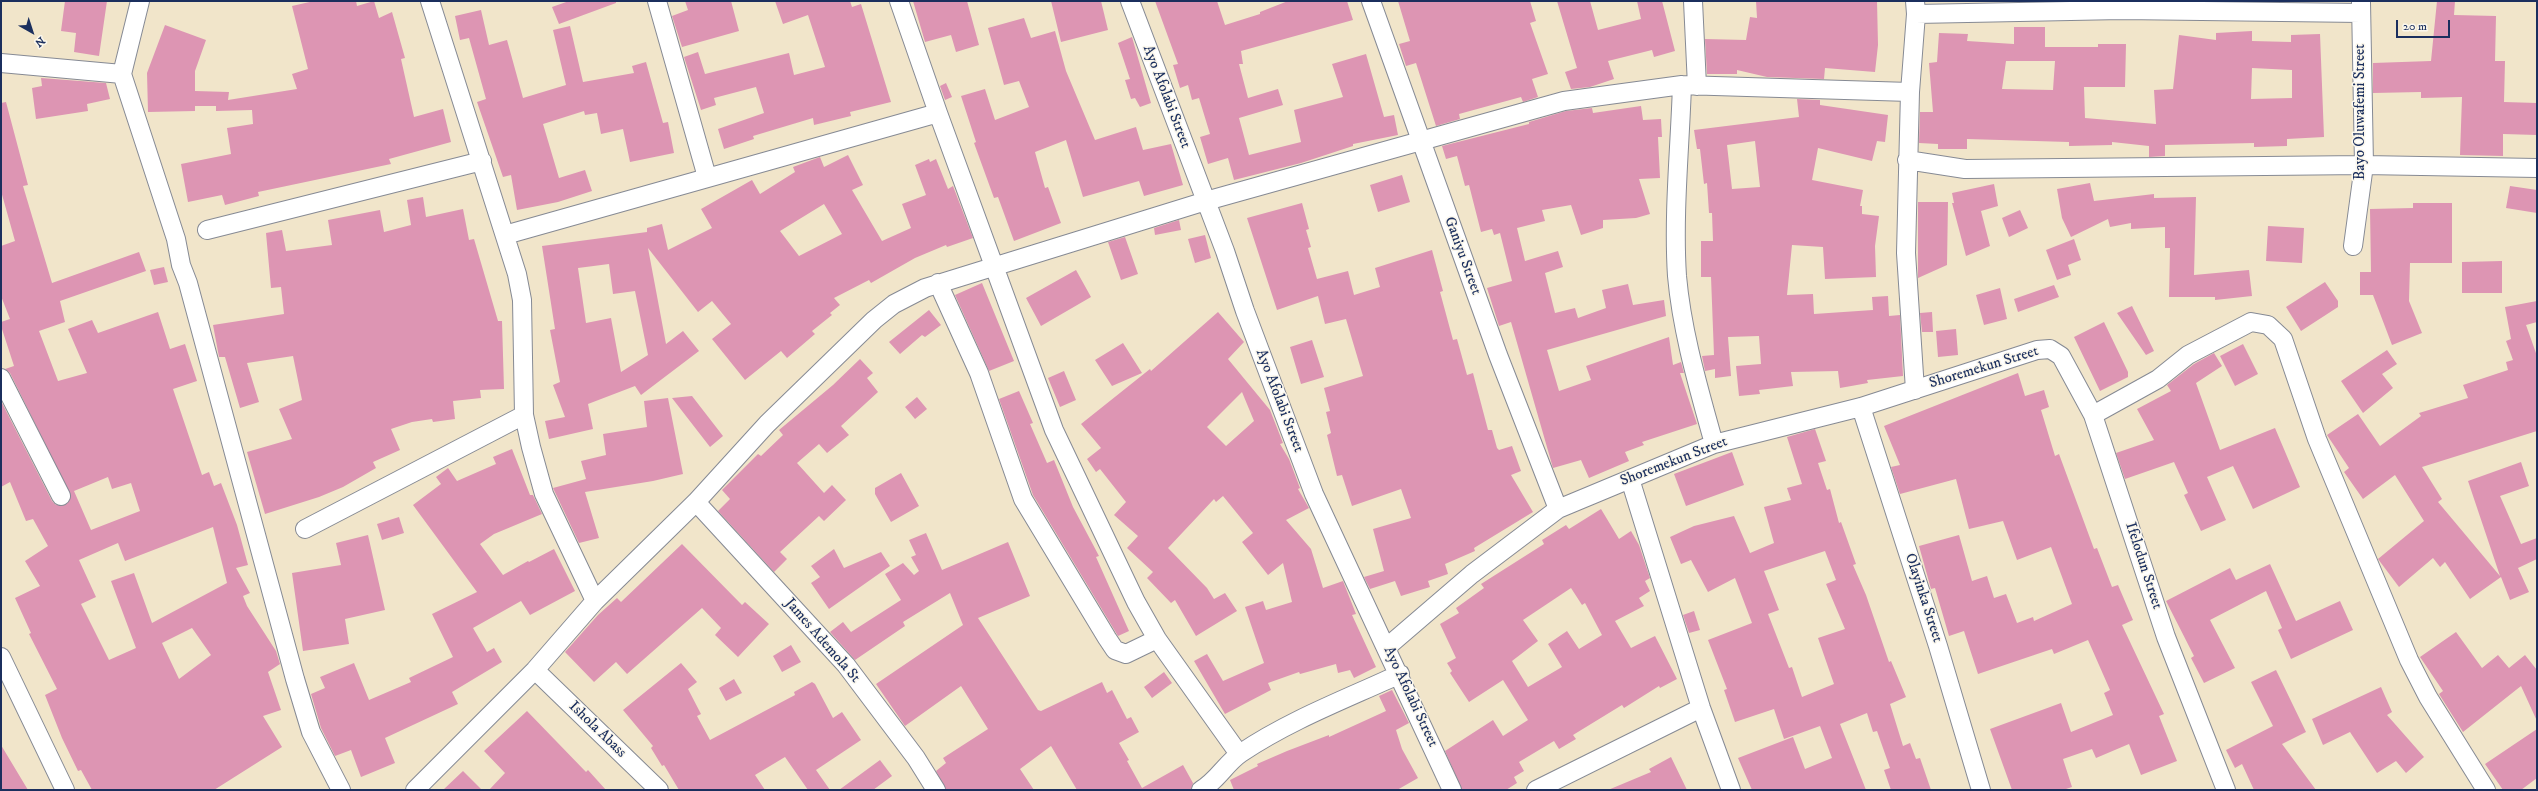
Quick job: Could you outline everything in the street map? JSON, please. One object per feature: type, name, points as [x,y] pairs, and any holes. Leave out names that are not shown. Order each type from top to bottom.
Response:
[{"type":"street","points":[[140,1],[122,74],[176,238],[180,265],[188,284],[294,679],[311,732],[341,790]]},
{"type":"street","points":[[430,1],[505,235],[522,300],[524,415],[544,494],[595,601]]},
{"type":"street","points":[[657,1],[707,177]]},
{"type":"street","points":[[899,1],[938,113],[995,265],[1054,430],[1136,602],[1157,639],[1239,754]]},
{"type":"street","name":"Ayo Afolabi Street","points":[[1130,1],[1206,201],[1314,494],[1400,674],[1452,790]]},
{"type":"street","name":"Ganiyu Street","points":[[1371,1],[1498,355],[1558,509]]},
{"type":"street","points":[[1693,1],[1690,85],[1677,275],[1682,314],[1690,355],[1714,444]]},
{"type":"street","points":[[1915,390],[1906,253],[1907,160],[1915,8],[2122,10],[2361,7]]},
{"type":"street","name":"Bayo Oluwafemi Street","points":[[2353,246],[2364,165],[2361,7]]},
{"type":"street","points":[[1,63],[122,74]]},
{"type":"street","points":[[415,790],[535,670],[595,601],[696,502],[767,424],[874,320],[894,304],[938,283],[1206,201],[1564,101],[1690,85],[1910,92]]},
{"type":"street","points":[[505,235],[938,113]]},
{"type":"street","points":[[1907,160],[1965,169],[2364,165],[2537,168]]},
{"type":"street","points":[[207,230],[482,161]]},
{"type":"street","points":[[938,283],[979,373],[1022,499],[1115,650],[1126,654],[1157,639]]},
{"type":"street","points":[[2093,415],[2158,379],[2188,355],[2251,322],[2268,325],[2283,339],[2317,439],[2409,660],[2428,697],[2486,790]]},
{"type":"street","name":"Shoremekun Street","points":[[1387,647],[1472,574],[1558,509],[1714,444],[1861,407],[2038,350],[2050,349]]},
{"type":"street","name":"Ifelodun Street","points":[[2050,349],[2061,356],[2093,415],[2166,636],[2226,790]]},
{"type":"street","points":[[1,378],[61,496]]},
{"type":"street","name":"Olayinka Street","points":[[1861,407],[1938,646],[1981,790]]},
{"type":"street","points":[[305,528],[524,415]]},
{"type":"street","points":[[1630,479],[1701,708],[1730,790]]},
{"type":"street","name":"James Ademola St","points":[[696,502],[846,665],[916,758],[936,790]]},
{"type":"street","points":[[3,665],[65,790]]},
{"type":"street","name":"Ishola Abass","points":[[535,670],[659,790]]},
{"type":"street","points":[[1200,790],[1208,786],[1239,754],[1282,728],[1400,674]]},
{"type":"street","points":[[1536,790],[1701,708]]},
{"type":"building","points":[[65,1],[107,1],[99,56],[74,52],[76,33],[61,31]]},
{"type":"building","points":[[314,1],[356,1],[357,6],[374,1],[379,18],[392,12],[405,58],[401,59],[414,117],[443,109],[451,142],[389,159],[391,164],[258,192],[259,196],[225,205],[222,195],[188,202],[181,164],[231,154],[227,128],[253,124],[252,110],[216,111],[216,106],[195,106],[195,111],[148,112],[147,73],[165,25],[206,40],[195,71],[195,91],[229,92],[228,100],[297,89],[292,74],[308,69],[292,6]]},
{"type":"building","points":[[569,1],[616,1],[616,3],[559,24],[552,7]]},
{"type":"building","points":[[685,1],[731,1],[739,31],[682,47],[672,16],[688,10]]},
{"type":"building","points":[[775,1],[850,1],[852,7],[861,4],[891,102],[850,112],[851,116],[814,125],[813,118],[753,136],[754,139],[724,149],[718,129],[764,113],[756,87],[714,98],[716,105],[701,110],[684,57],[698,52],[705,74],[789,53],[794,75],[825,67],[808,15],[783,24]]},
{"type":"building","points":[[913,1],[967,1],[979,45],[956,52],[951,35],[925,42]]},
{"type":"building","points":[[1051,1],[1101,1],[1108,30],[1061,42]]},
{"type":"building","points":[[1155,1],[1217,1],[1225,25],[1260,14],[1260,12],[1288,1],[1347,1],[1353,20],[1241,51],[1243,64],[1239,64],[1248,98],[1278,89],[1283,105],[1239,118],[1249,155],[1301,142],[1294,110],[1343,97],[1332,64],[1366,54],[1384,117],[1394,115],[1398,135],[1353,144],[1353,146],[1301,163],[1234,180],[1228,158],[1208,164],[1200,137],[1210,134],[1199,98],[1192,100],[1188,85],[1180,88],[1173,65],[1178,64]]},
{"type":"building","points":[[1398,1],[1530,1],[1536,21],[1530,23],[1548,74],[1532,79],[1538,97],[1523,102],[1521,97],[1459,114],[1460,119],[1436,126],[1416,63],[1406,66],[1399,44],[1410,41]]},
{"type":"building","points":[[1557,1],[1590,1],[1598,30],[1641,19],[1637,1],[1662,1],[1675,51],[1654,57],[1652,50],[1608,61],[1614,79],[1590,87],[1571,89],[1565,72],[1577,68]]},
{"type":"building","points":[[1756,1],[1877,1],[1878,45],[1875,72],[1825,68],[1824,79],[1767,77],[1737,70],[1737,74],[1707,74],[1705,39],[1746,40],[1750,17],[1757,18]]},
{"type":"building","points":[[2437,1],[2455,1],[2454,15],[2496,16],[2495,61],[2505,61],[2504,102],[2537,103],[2537,135],[2503,134],[2503,156],[2460,155],[2462,97],[2421,98],[2421,92],[2373,93],[2373,63],[2431,61]]},
{"type":"building","points":[[481,10],[489,45],[507,40],[523,98],[566,85],[553,30],[570,26],[583,82],[634,73],[632,66],[646,62],[663,123],[668,122],[674,153],[630,162],[623,129],[601,134],[597,113],[585,115],[584,111],[543,124],[559,178],[585,170],[592,191],[558,202],[517,210],[511,175],[503,177],[477,102],[486,99],[469,38],[460,40],[455,16]]},
{"type":"building","points":[[1024,18],[1031,38],[1055,31],[1066,71],[1095,140],[1136,127],[1143,150],[1171,144],[1183,185],[1144,196],[1139,181],[1083,197],[1066,140],[1035,152],[1045,188],[1048,187],[1061,223],[1014,241],[998,197],[994,198],[974,143],[976,142],[961,96],[985,89],[995,120],[1029,107],[1019,81],[1004,85],[988,28]]},
{"type":"building","points":[[2014,27],[2045,27],[2045,47],[2098,47],[2098,44],[2126,44],[2125,87],[2084,87],[2085,118],[2156,124],[2154,90],[2173,89],[2179,35],[2216,40],[2216,33],[2252,31],[2252,41],[2291,42],[2291,35],[2320,34],[2324,137],[2287,139],[2287,146],[2254,147],[2254,143],[2165,145],[2165,156],[2149,157],[2149,146],[2112,142],[2112,145],[2069,146],[2069,142],[1967,139],[1967,149],[1938,149],[1938,144],[1919,143],[1920,112],[1933,112],[1929,63],[1937,62],[1939,33],[1968,34],[1967,41],[2014,44]],"holes":[[[2006,61],[2055,61],[2053,90],[2002,89]],[[2252,68],[2292,70],[2292,98],[2251,99]]]},
{"type":"building","points":[[1132,37],[1151,103],[1140,107],[1135,98],[1131,99],[1125,80],[1130,79],[1118,43]]},
{"type":"building","points":[[41,78],[106,83],[110,99],[87,104],[88,111],[36,119],[32,88],[42,86]]},
{"type":"building","points":[[946,83],[952,97],[945,100],[940,86]]},
{"type":"building","points":[[1797,99],[1820,100],[1820,105],[1888,115],[1885,142],[1877,141],[1872,161],[1818,148],[1812,180],[1863,190],[1860,206],[1862,206],[1862,214],[1879,216],[1875,246],[1876,277],[1825,279],[1823,247],[1792,245],[1787,295],[1813,294],[1814,314],[1873,310],[1872,297],[1888,296],[1889,316],[1900,315],[1903,376],[1867,380],[1868,383],[1840,388],[1838,371],[1791,372],[1793,386],[1759,390],[1760,394],[1739,396],[1736,366],[1761,364],[1759,336],[1728,337],[1731,376],[1715,378],[1715,369],[1705,371],[1702,356],[1714,355],[1711,277],[1701,277],[1701,241],[1713,241],[1712,213],[1709,213],[1707,183],[1704,184],[1700,149],[1697,149],[1694,130],[1799,117]],"holes":[[[1755,141],[1760,187],[1732,189],[1727,145]]]},
{"type":"building","points":[[6,102],[28,185],[23,186],[52,283],[139,252],[146,271],[60,301],[65,322],[39,331],[58,381],[87,373],[68,329],[92,320],[98,333],[158,312],[170,349],[185,344],[197,381],[173,389],[202,475],[209,472],[214,486],[221,483],[237,525],[248,565],[236,568],[250,593],[243,596],[247,606],[276,651],[280,664],[268,672],[281,710],[263,716],[282,747],[214,790],[92,790],[81,770],[78,771],[62,738],[45,695],[57,689],[29,634],[31,633],[15,598],[40,586],[25,561],[48,546],[33,519],[26,521],[10,482],[1,487],[1,401],[52,501],[56,505],[65,505],[71,496],[10,373],[5,369],[14,366],[1,326],[1,322],[10,319],[1,296],[1,246],[15,241],[1,191],[1,103]],"holes":[[[108,477],[112,489],[131,483],[140,511],[91,530],[74,491]],[[213,527],[227,583],[152,623],[134,573],[111,581],[136,648],[109,660],[81,604],[96,597],[79,560],[118,543],[125,561]],[[192,628],[211,655],[179,679],[162,643]]]},
{"type":"building","points":[[1641,106],[1643,120],[1661,119],[1662,137],[1658,137],[1660,178],[1639,179],[1650,214],[1636,218],[1603,220],[1603,228],[1581,235],[1571,205],[1542,210],[1545,221],[1517,228],[1525,261],[1558,251],[1563,267],[1545,273],[1555,313],[1575,308],[1578,318],[1606,308],[1602,290],[1628,284],[1633,305],[1664,300],[1666,316],[1547,350],[1559,391],[1591,380],[1586,366],[1669,337],[1673,365],[1681,362],[1684,373],[1680,373],[1697,424],[1642,442],[1644,445],[1625,452],[1629,461],[1589,478],[1581,460],[1553,468],[1511,322],[1499,326],[1487,288],[1512,281],[1500,233],[1494,235],[1492,229],[1481,232],[1469,185],[1465,186],[1457,156],[1446,159],[1442,146],[1529,124],[1529,122],[1566,111],[1592,108],[1593,113]]},
{"type":"building","points":[[848,155],[863,185],[852,190],[882,241],[911,228],[902,204],[926,195],[915,165],[929,159],[930,162],[936,159],[948,189],[953,186],[973,238],[947,247],[946,245],[915,258],[871,283],[869,280],[834,298],[840,305],[830,313],[832,315],[812,331],[815,334],[787,358],[781,351],[745,380],[712,339],[731,324],[712,301],[698,312],[648,248],[666,344],[683,331],[699,351],[641,395],[635,386],[588,404],[593,429],[549,439],[545,421],[565,417],[553,385],[560,382],[550,330],[555,329],[542,246],[647,232],[647,228],[662,224],[668,250],[712,228],[701,209],[752,180],[760,194],[795,172],[793,167],[820,157],[824,167]],"holes":[[[824,204],[842,234],[799,256],[780,231]],[[609,264],[613,294],[635,291],[648,355],[621,372],[611,318],[586,323],[578,268]]]},
{"type":"building","points":[[1402,175],[1410,202],[1378,212],[1370,185]]},
{"type":"building","points":[[2090,183],[2094,201],[2154,194],[2154,198],[2196,197],[2194,275],[2249,270],[2252,296],[2215,300],[2215,297],[2169,297],[2170,248],[2165,248],[2165,227],[2131,229],[2131,223],[2110,227],[2108,219],[2071,237],[2062,218],[2057,189]]},
{"type":"building","points":[[1994,184],[1998,206],[1981,211],[1990,246],[1966,256],[1952,203],[1954,203],[1952,193]]},
{"type":"building","points":[[2510,186],[2537,190],[2537,213],[2506,208]]},
{"type":"building","points":[[423,197],[426,217],[463,209],[469,240],[474,239],[498,321],[502,321],[504,389],[480,390],[481,398],[453,401],[455,419],[433,422],[432,419],[412,422],[391,429],[400,450],[373,462],[376,468],[343,487],[319,497],[265,514],[247,452],[292,439],[279,409],[302,400],[293,356],[247,363],[259,402],[240,408],[225,357],[219,357],[213,325],[284,314],[281,287],[271,288],[266,233],[282,230],[286,251],[332,245],[328,220],[380,210],[384,232],[411,225],[407,200]]},
{"type":"building","points":[[1918,202],[1948,202],[1947,265],[1918,278]]},
{"type":"building","points":[[1302,203],[1309,229],[1306,230],[1311,247],[1308,248],[1317,279],[1348,271],[1354,295],[1380,287],[1375,268],[1432,250],[1443,291],[1440,292],[1453,340],[1457,339],[1467,375],[1473,373],[1488,430],[1492,430],[1497,448],[1499,450],[1512,446],[1521,471],[1511,475],[1533,512],[1474,548],[1475,551],[1445,564],[1448,574],[1428,581],[1430,587],[1401,596],[1395,581],[1370,589],[1364,577],[1384,571],[1373,529],[1411,518],[1401,489],[1352,506],[1342,475],[1337,476],[1327,435],[1331,433],[1326,412],[1330,411],[1324,388],[1363,376],[1346,319],[1325,324],[1318,296],[1277,310],[1247,218]]},
{"type":"building","points":[[2413,203],[2452,203],[2452,263],[2410,263],[2409,301],[2422,333],[2392,345],[2373,295],[2360,295],[2360,272],[2371,272],[2370,209],[2413,208]]},
{"type":"building","points":[[2020,210],[2028,228],[2009,237],[2002,218]]},
{"type":"building","points":[[1179,220],[1181,230],[1155,235],[1154,228]]},
{"type":"building","points":[[2268,226],[2304,228],[2302,263],[2266,261]]},
{"type":"building","points":[[1205,235],[1211,258],[1195,263],[1188,239]]},
{"type":"building","points":[[1125,237],[1138,274],[1121,280],[1108,242]]},
{"type":"building","points":[[2074,239],[2081,260],[2068,265],[2071,275],[2057,280],[2046,250]]},
{"type":"building","points":[[2502,261],[2502,293],[2462,293],[2462,262]]},
{"type":"building","points":[[164,267],[168,282],[154,285],[150,270]]},
{"type":"building","points":[[1076,270],[1091,297],[1041,326],[1026,298]]},
{"type":"building","points":[[2325,282],[2338,301],[2338,307],[2301,331],[2286,307]]},
{"type":"building","points":[[982,283],[1014,361],[989,371],[955,295]]},
{"type":"building","points":[[2054,285],[2059,297],[2018,312],[2014,299]]},
{"type":"building","points":[[2000,288],[2007,319],[1984,325],[1976,295]]},
{"type":"building","points":[[2537,301],[2537,322],[2526,325],[2537,356],[2537,431],[2422,467],[2442,499],[2438,502],[2500,576],[2468,481],[2521,462],[2529,486],[2500,496],[2521,544],[2537,538],[2537,559],[2518,568],[2529,592],[2510,600],[2501,577],[2470,599],[2445,562],[2440,567],[2433,558],[2399,587],[2378,559],[2424,521],[2395,475],[2363,499],[2344,472],[2349,468],[2327,435],[2358,414],[2380,446],[2421,416],[2419,413],[2468,398],[2463,385],[2508,370],[2506,362],[2513,360],[2506,341],[2511,339],[2505,307]]},
{"type":"building","points":[[2132,306],[2154,351],[2146,355],[2117,313]]},
{"type":"building","points":[[929,310],[941,325],[925,337],[922,335],[900,354],[889,342]]},
{"type":"building","points":[[1218,312],[1244,342],[1228,359],[1270,410],[1283,443],[1280,444],[1289,459],[1300,488],[1298,489],[1309,508],[1286,520],[1311,549],[1323,588],[1343,581],[1356,614],[1352,615],[1376,667],[1354,678],[1350,670],[1338,673],[1336,664],[1300,674],[1299,672],[1268,683],[1271,690],[1225,714],[1194,661],[1207,654],[1223,681],[1264,663],[1245,607],[1263,601],[1266,610],[1292,602],[1283,563],[1268,575],[1242,542],[1253,533],[1223,496],[1216,502],[1214,499],[1168,548],[1207,588],[1214,599],[1225,593],[1237,611],[1196,636],[1175,600],[1171,603],[1147,578],[1153,572],[1127,548],[1138,536],[1114,515],[1126,502],[1100,469],[1096,472],[1087,459],[1101,448],[1081,424],[1150,369],[1151,371]],"holes":[[[1242,392],[1254,421],[1226,446],[1207,427]]]},
{"type":"building","points":[[1932,312],[1933,332],[1922,332],[1920,313]]},
{"type":"building","points":[[2104,322],[2128,372],[2128,377],[2100,391],[2074,337]]},
{"type":"building","points":[[1956,329],[1958,355],[1938,357],[1936,331]]},
{"type":"building","points":[[1312,340],[1324,377],[1301,384],[1290,347]]},
{"type":"building","points":[[1123,343],[1142,373],[1112,386],[1095,360]]},
{"type":"building","points":[[2243,344],[2258,374],[2235,386],[2220,356]]},
{"type":"building","points":[[2387,350],[2397,364],[2382,374],[2393,388],[2363,413],[2341,381]]},
{"type":"building","points":[[2214,353],[2222,366],[2196,383],[2220,450],[2275,428],[2300,487],[2253,509],[2233,466],[2207,477],[2226,520],[2201,531],[2184,495],[2188,493],[2174,462],[2125,479],[2116,453],[2154,440],[2137,409],[2171,391],[2167,385],[2194,364]]},
{"type":"building","points":[[860,359],[873,373],[867,378],[878,392],[841,426],[849,435],[827,453],[819,444],[797,463],[824,493],[832,485],[846,500],[824,521],[819,516],[780,552],[787,559],[774,572],[718,511],[730,499],[722,490],[758,454],[761,456],[783,435],[779,430],[833,385]]},
{"type":"building","points":[[1064,371],[1076,400],[1060,407],[1048,378]]},
{"type":"building","points":[[2018,373],[2025,396],[2044,390],[2049,407],[2041,410],[2055,456],[2059,454],[2094,549],[2097,548],[2112,587],[2118,585],[2133,620],[2122,625],[2164,714],[2159,716],[2177,761],[2141,775],[2129,744],[2096,758],[2092,749],[2063,759],[2072,787],[2063,790],[2012,790],[1990,729],[2061,703],[2071,732],[2113,715],[2104,693],[2110,690],[2088,640],[2054,654],[2052,649],[1978,674],[1964,631],[1949,636],[1935,588],[1931,589],[1919,546],[1959,535],[1972,581],[1987,576],[1994,598],[2006,594],[2017,623],[2033,617],[2034,621],[2072,604],[2051,547],[2017,560],[2003,521],[1969,529],[1956,479],[1900,494],[1891,467],[1900,465],[1884,426]]},
{"type":"building","points":[[1019,391],[1033,423],[1030,424],[1047,463],[1054,460],[1073,507],[1099,556],[1096,557],[1129,631],[1118,636],[1033,495],[999,399]]},
{"type":"building","points":[[692,396],[723,436],[710,447],[672,398]]},
{"type":"building","points":[[917,397],[927,409],[915,419],[905,407]]},
{"type":"building","points":[[668,398],[683,474],[653,481],[585,492],[599,538],[579,543],[553,488],[586,479],[581,461],[606,455],[603,434],[647,427],[644,401]]},
{"type":"building","points":[[1815,429],[1826,461],[1818,463],[1827,490],[1830,489],[1839,523],[1841,522],[1856,564],[1853,565],[1866,595],[1889,662],[1891,661],[1906,697],[1890,704],[1903,746],[1910,743],[1916,759],[1920,758],[1931,790],[1891,790],[1884,770],[1890,768],[1877,731],[1873,732],[1867,713],[1840,724],[1866,790],[1752,790],[1738,758],[1793,737],[1805,769],[1832,758],[1820,726],[1784,739],[1774,709],[1735,722],[1724,690],[1727,689],[1708,640],[1752,623],[1735,578],[1708,592],[1691,560],[1681,564],[1670,537],[1694,526],[1734,516],[1750,553],[1774,543],[1764,507],[1791,500],[1787,488],[1802,484],[1787,437]],"holes":[[[1825,551],[1836,580],[1826,584],[1845,629],[1818,638],[1834,684],[1802,697],[1792,667],[1789,668],[1768,614],[1779,610],[1764,571]]]},
{"type":"building","points":[[512,449],[530,495],[533,495],[542,514],[494,534],[480,544],[503,575],[554,549],[575,591],[530,615],[521,601],[473,628],[487,652],[494,648],[502,662],[452,692],[458,704],[385,738],[395,763],[361,777],[351,750],[335,756],[321,728],[311,694],[325,688],[320,677],[354,663],[369,700],[411,682],[409,678],[453,657],[432,614],[477,592],[413,505],[441,484],[436,477],[448,468],[457,481],[496,464],[493,457]]},
{"type":"building","points":[[1732,452],[1744,485],[1686,506],[1674,474]]},
{"type":"building","points":[[901,473],[919,506],[891,522],[875,494],[875,488]]},
{"type":"building","points":[[1601,509],[1619,539],[1631,531],[1639,545],[1650,578],[1645,581],[1650,591],[1639,598],[1644,606],[1615,621],[1631,648],[1655,636],[1677,679],[1660,688],[1659,686],[1624,708],[1622,705],[1573,735],[1576,739],[1559,749],[1554,741],[1519,762],[1524,771],[1514,777],[1517,783],[1506,790],[1462,790],[1445,751],[1493,720],[1503,736],[1528,720],[1503,680],[1469,702],[1450,673],[1452,671],[1447,663],[1456,658],[1440,624],[1459,613],[1456,608],[1484,588],[1481,584],[1544,544],[1542,540],[1566,525],[1569,529]],"holes":[[[1571,588],[1582,605],[1585,603],[1602,635],[1579,649],[1567,631],[1548,644],[1562,667],[1528,687],[1512,661],[1538,641],[1523,620]]]},
{"type":"building","points":[[399,517],[404,533],[382,540],[377,524]]},
{"type":"building","points":[[926,533],[942,570],[1008,542],[1030,596],[978,618],[1038,710],[1041,711],[1102,682],[1107,693],[1112,690],[1127,719],[1131,717],[1139,732],[1119,743],[1142,788],[1183,765],[1193,783],[1191,790],[1077,790],[1051,746],[1020,769],[1034,790],[946,790],[936,771],[946,763],[943,758],[988,729],[961,686],[905,726],[876,684],[963,625],[950,593],[903,622],[905,626],[855,660],[830,632],[843,622],[851,632],[901,600],[885,574],[903,563],[914,575],[919,571],[911,557],[916,555],[909,540]]},
{"type":"building","points":[[368,535],[385,610],[345,619],[349,644],[303,651],[292,573],[341,565],[336,543]]},
{"type":"building","points":[[682,544],[742,605],[745,602],[769,624],[738,657],[715,635],[721,628],[702,608],[627,674],[616,662],[594,682],[565,652],[598,615],[617,598],[621,602]]},
{"type":"building","points":[[834,549],[844,568],[881,552],[890,566],[829,609],[811,583],[820,577],[811,566]]},
{"type":"building","points":[[2270,564],[2296,621],[2340,601],[2353,630],[2291,659],[2278,630],[2282,628],[2266,591],[2210,620],[2235,668],[2204,683],[2191,658],[2194,656],[2166,601],[2230,568],[2236,580]]},
{"type":"building","points":[[1694,611],[1700,630],[1689,633],[1683,615]]},
{"type":"building","points":[[2456,632],[2482,668],[2498,655],[2509,668],[2525,655],[2537,670],[2537,721],[2521,686],[2463,732],[2439,694],[2443,691],[2420,657]]},
{"type":"building","points":[[791,645],[801,662],[782,672],[773,656]]},
{"type":"building","points":[[681,663],[697,682],[688,689],[701,714],[697,716],[710,740],[795,695],[794,692],[812,682],[815,684],[833,718],[842,712],[861,740],[816,770],[830,790],[808,790],[785,757],[755,775],[765,790],[679,790],[664,765],[662,766],[651,748],[653,746],[623,710]]},
{"type":"building","points":[[2276,670],[2306,732],[2282,744],[2316,790],[2254,790],[2242,764],[2235,768],[2226,750],[2273,726],[2251,682]]},
{"type":"building","points":[[1164,672],[1172,683],[1152,698],[1144,687]]},
{"type":"building","points":[[734,679],[742,693],[726,701],[719,688]]},
{"type":"building","points":[[2381,687],[2392,712],[2387,715],[2424,757],[2406,773],[2396,761],[2377,773],[2350,732],[2323,745],[2312,719]]},
{"type":"building","points":[[1392,690],[1409,723],[1396,730],[1402,749],[1418,778],[1397,790],[1234,790],[1230,780],[1258,766],[1257,764],[1329,735],[1329,737],[1386,711],[1379,696]]},
{"type":"building","points":[[527,711],[586,772],[588,770],[606,790],[489,790],[505,773],[484,751]]},
{"type":"building","points":[[2537,729],[2537,778],[2521,790],[2503,790],[2485,764]]},
{"type":"building","points":[[1,745],[28,790],[1,790]]},
{"type":"building","points":[[1671,757],[1687,790],[1608,790],[1651,772],[1649,769]]},
{"type":"building","points":[[880,760],[892,776],[873,790],[839,790]]},
{"type":"building","points":[[463,771],[482,790],[443,790]]}]
